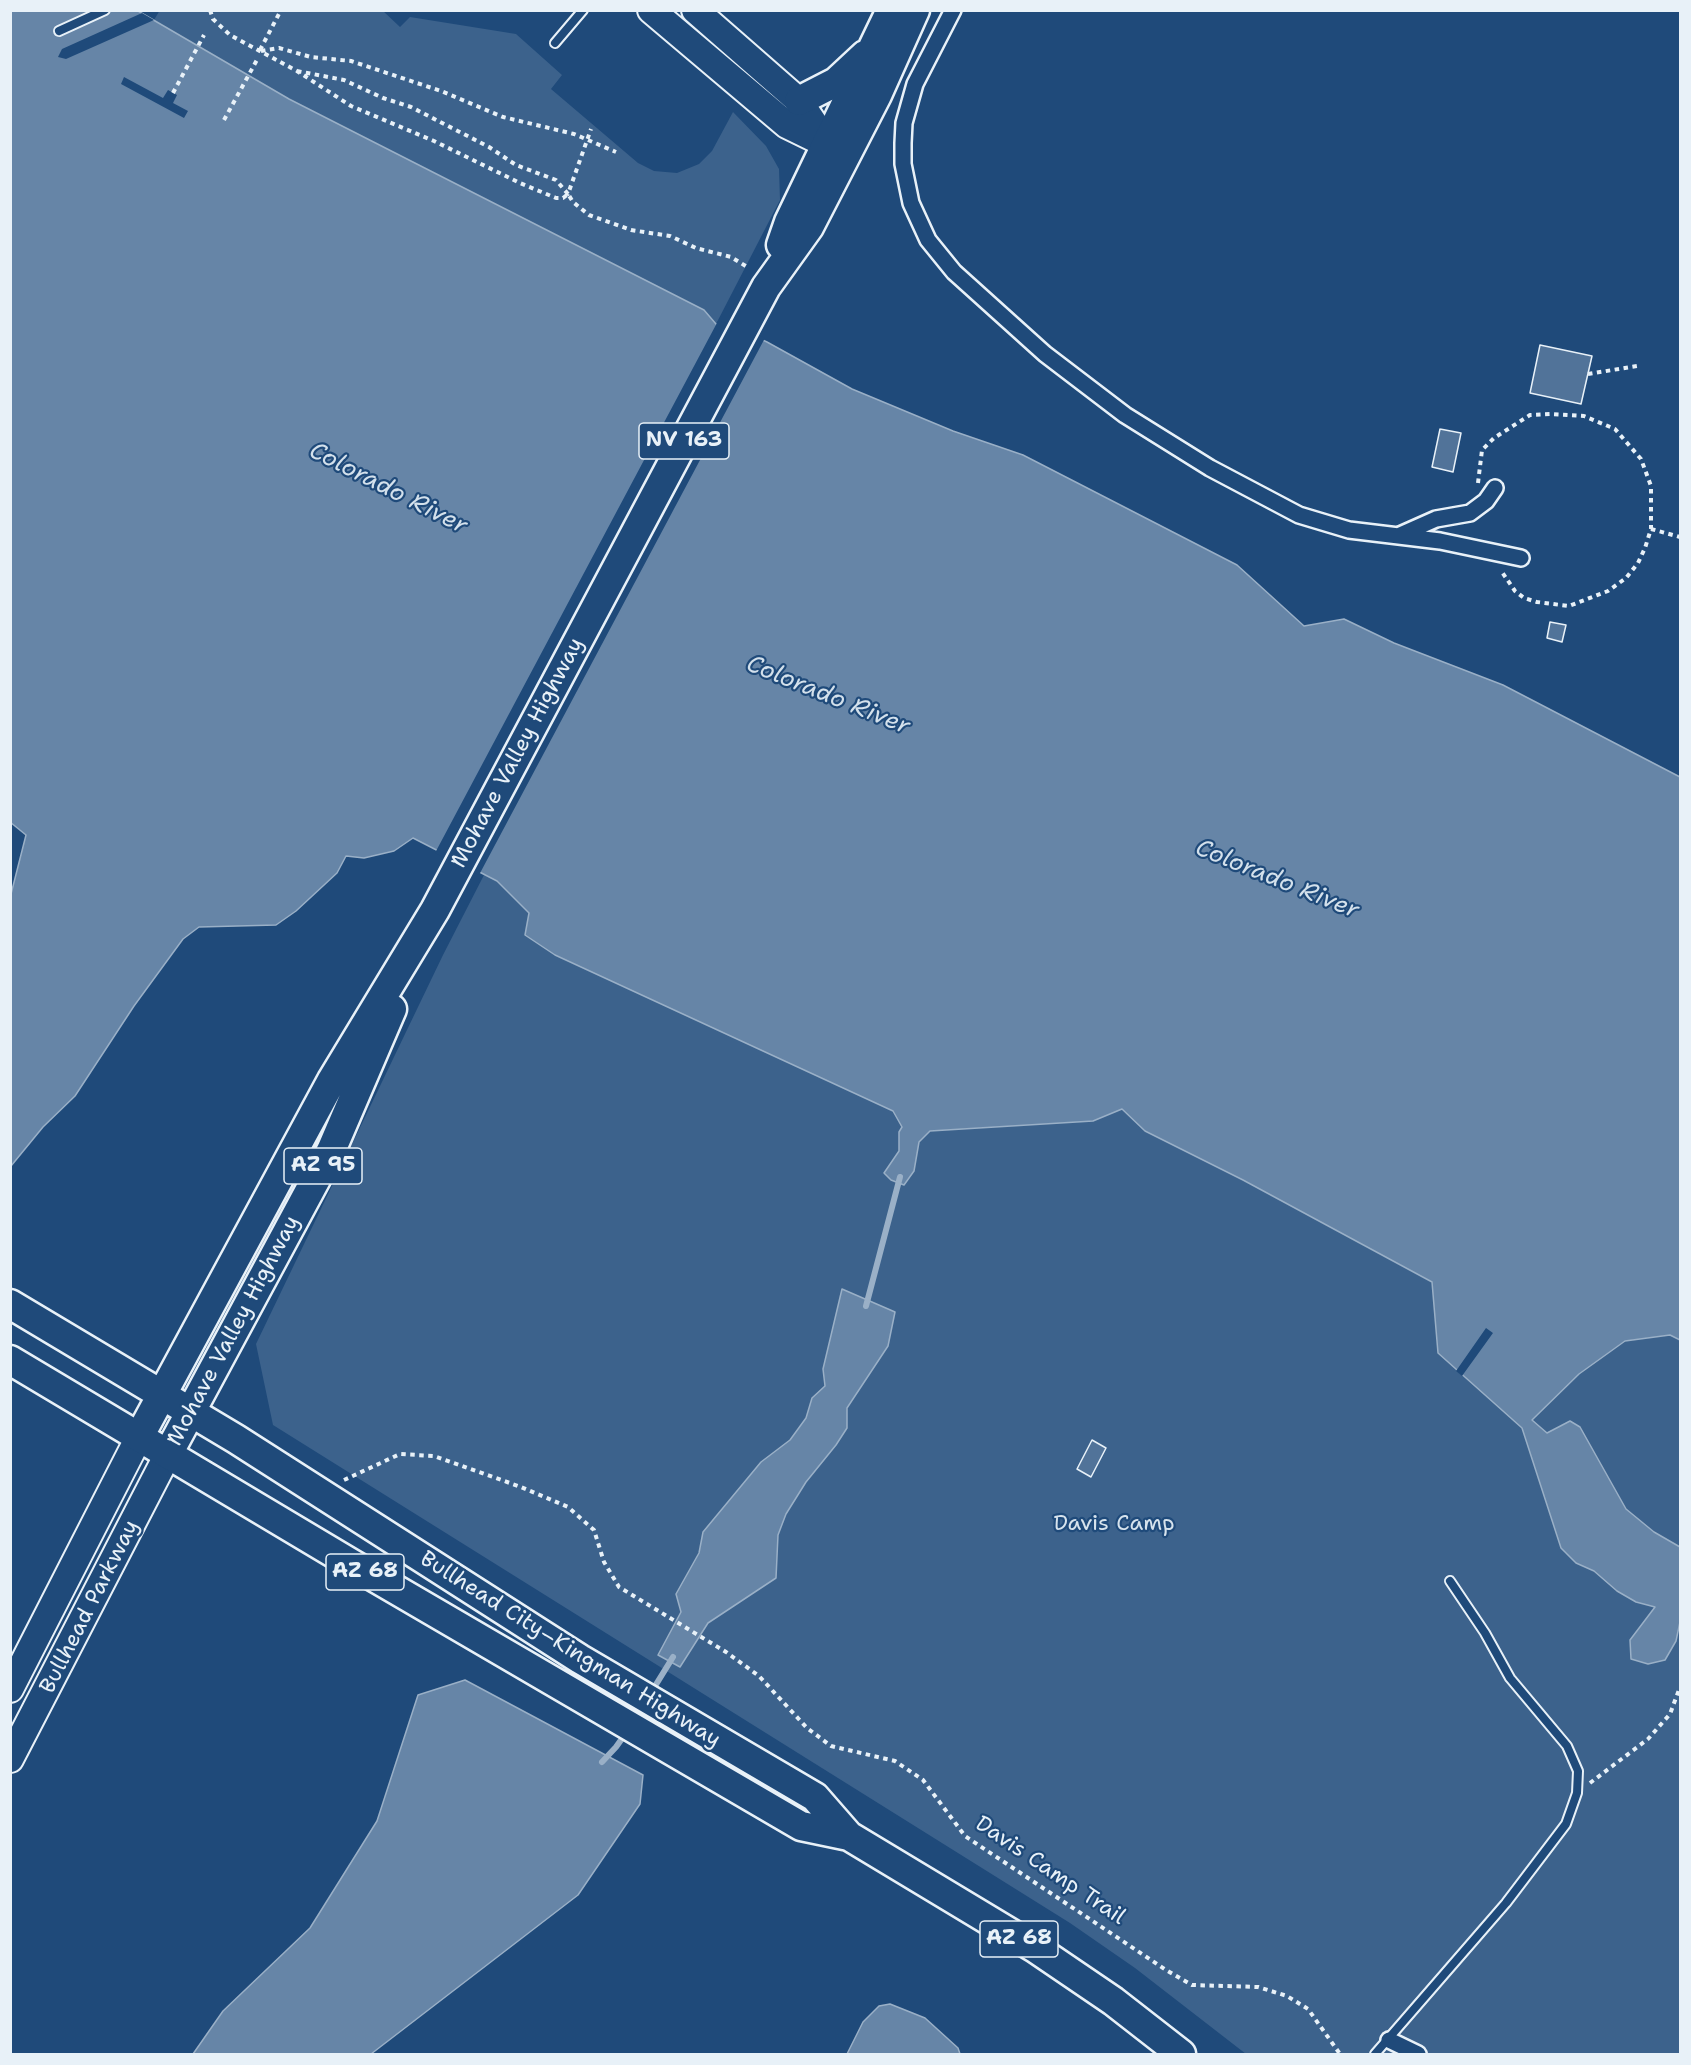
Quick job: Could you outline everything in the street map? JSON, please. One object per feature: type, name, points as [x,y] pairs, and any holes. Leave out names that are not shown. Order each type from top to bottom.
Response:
[{"type":"highway","name":"NV 163","points":[[602,596],[758,277],[809,227],[891,10]]},
{"type":"highway","name":"NV 163","points":[[836,151],[915,10]]},
{"type":"highway","points":[[799,101],[836,82],[877,43]]},
{"type":"highway","name":"Mohave Valley Highway","points":[[10,1304],[162,1394],[332,1080],[435,910],[602,596]]},
{"type":"highway","name":"Mohave Valley Highway","points":[[10,1360],[168,1454],[331,1151],[435,910]]},
{"type":"highway","name":"Bullhead City–Kingman Highway","points":[[162,1394],[580,1659],[815,1797],[849,1836],[1035,1948],[1113,2001],[1181,2055]]},
{"type":"highway","name":"Bullhead Parkway","points":[[139,1437],[162,1394]]},
{"type":"highway","name":"Bullhead City–Kingman Highway","points":[[168,1454],[801,1826],[849,1836]]},
{"type":"main road","points":[[651,10],[787,125],[836,151]]},
{"type":"main road","points":[[695,10],[799,101],[836,151]]},
{"type":"main road","name":"Bullhead Parkway","points":[[10,1689],[139,1437]]},
{"type":"main road","name":"Bullhead Parkway","points":[[10,1759],[168,1454]]},
{"type":"street","points":[[953,10],[915,84],[904,123],[903,164],[911,203],[928,240],[940,256],[1045,354],[1125,415],[1210,468],[1299,514],[1324,524],[1349,530],[1440,541],[1492,554],[1521,558]]},
{"type":"street","points":[[1400,536],[1436,519],[1470,513],[1479,508],[1496,488]]},
{"type":"street","points":[[1389,2040],[1418,2055]]},
{"type":"lane","points":[[59,31],[105,10]]},
{"type":"lane","points":[[555,43],[583,10]]},
{"type":"lane","points":[[1375,2055],[1506,1903],[1566,1824],[1576,1793],[1578,1771],[1567,1746],[1510,1678],[1485,1633],[1450,1581]]},
{"type":"path","points":[[210,10],[213,19],[230,35],[297,71],[351,106],[434,141],[504,177],[556,198],[562,198],[568,194],[591,129]]},
{"type":"path","points":[[260,51],[281,10]]},
{"type":"path","points":[[173,93],[204,34]]},
{"type":"path","points":[[260,51],[279,48],[311,57],[351,61],[441,91],[503,117],[559,129],[616,152]]},
{"type":"path","points":[[224,120],[258,58]]},
{"type":"path","points":[[297,71],[345,80],[383,98],[411,107],[489,147],[516,165],[556,180],[573,202],[589,215],[631,231],[670,236],[696,248],[731,257],[758,277]]},
{"type":"path","points":[[1588,374],[1638,366]]},
{"type":"path","points":[[1479,508],[1477,477],[1482,450],[1494,438],[1530,415],[1584,416],[1615,429],[1641,459],[1651,486],[1651,529],[1638,563],[1626,578],[1608,591],[1569,606],[1537,603],[1524,598],[1515,591],[1492,554]]},
{"type":"path","points":[[1651,529],[1680,537]]},
{"type":"path","name":"Davis Camp Trail","points":[[344,1480],[400,1454],[434,1456],[521,1487],[568,1507],[594,1530],[604,1562],[618,1587],[726,1652],[759,1676],[807,1728],[831,1746],[895,1761],[923,1780],[965,1836],[1166,1970],[1192,1984],[1258,1987],[1287,1996],[1308,2009],[1340,2055]]},
{"type":"path","points":[[1576,1793],[1648,1739],[1670,1714],[1680,1687]]},
{"type":"green space","points":[[160,10],[382,10],[400,27],[410,17],[516,34],[562,75],[551,89],[638,163],[654,171],[677,173],[699,164],[712,151],[733,112],[766,146],[779,169],[780,200],[716,324],[704,310],[289,99],[154,20]]},
{"type":"green space","name":"Davis Camp","points":[[484,875],[497,881],[529,913],[555,955],[894,1111],[917,1150],[919,1142],[930,1131],[1093,1121],[1122,1108],[1145,1131],[1243,1180],[1433,1283],[1439,1353],[1532,1420],[1579,1374],[1625,1341],[1671,1335],[1680,1340],[1680,2054],[1246,2054],[1135,1968],[1070,1923],[273,1425],[256,1344],[443,955]]},
{"type":"water","name":"Colorado River","points":[[11,11],[138,11],[289,99],[704,310],[716,324],[743,331],[767,342],[852,389],[953,431],[1023,455],[1237,565],[1304,626],[1344,619],[1394,643],[1503,685],[1680,777],[1680,1340],[1670,1335],[1625,1341],[1579,1374],[1532,1420],[1547,1433],[1570,1421],[1580,1427],[1626,1509],[1654,1532],[1680,1547],[1680,1622],[1676,1641],[1665,1660],[1648,1664],[1631,1659],[1630,1640],[1655,1607],[1636,1602],[1617,1591],[1594,1571],[1576,1563],[1561,1548],[1522,1428],[1438,1353],[1432,1282],[1243,1180],[1145,1131],[1122,1109],[1093,1121],[930,1131],[919,1142],[914,1171],[904,1185],[891,1180],[884,1173],[899,1151],[899,1132],[902,1127],[893,1111],[555,955],[525,935],[529,913],[497,881],[413,838],[394,851],[364,858],[346,856],[337,873],[296,911],[276,925],[199,927],[183,939],[134,1006],[75,1096],[43,1127],[11,1166],[11,894],[26,835],[10,822]]},
{"type":"water","points":[[842,1289],[895,1312],[888,1346],[847,1408],[847,1428],[806,1482],[786,1514],[778,1535],[776,1578],[708,1623],[680,1667],[658,1655],[681,1612],[676,1594],[699,1553],[703,1532],[761,1462],[790,1440],[806,1418],[812,1398],[825,1386],[823,1369]]},
{"type":"water","points":[[465,1680],[643,1775],[640,1804],[578,1895],[371,2054],[193,2054],[223,2011],[310,1928],[377,1821],[418,1695]]},
{"type":"water","points":[[890,2004],[925,2018],[958,2048],[960,2054],[847,2054],[863,2022],[879,2006]]},
{"type":"pier","points":[[142,13],[154,20],[66,59],[58,57],[62,49]]},
{"type":"pier","points":[[124,77],[163,98],[168,90],[177,95],[173,103],[188,111],[184,118],[121,84]]},
{"type":"pier","points":[[718,321],[744,328],[765,338],[479,875],[435,853]]},
{"type":"pier","points":[[1486,1328],[1493,1333],[1462,1376],[1456,1371]]},
{"type":"building","points":[[1540,345],[1592,356],[1581,404],[1530,393]]},
{"type":"building","points":[[1440,429],[1461,433],[1453,472],[1432,467]]},
{"type":"building","points":[[1550,622],[1566,625],[1562,642],[1547,638]]},
{"type":"building","points":[[1092,1440],[1106,1448],[1091,1477],[1077,1469]]},
{"type":"waterway","points":[[866,1306],[900,1177]]},
{"type":"waterway","points":[[652,1691],[673,1657]]},
{"type":"waterway","points":[[602,1762],[626,1733]]}]
